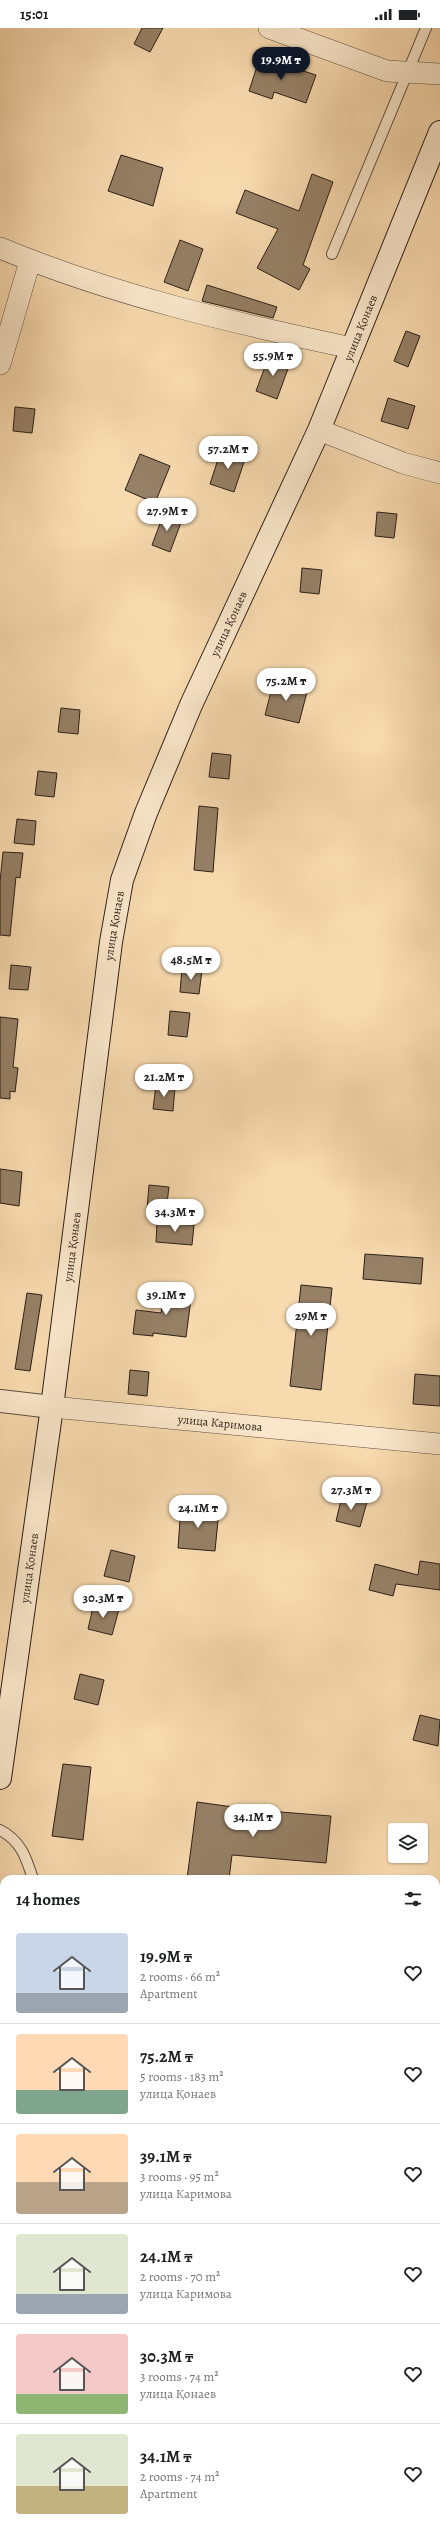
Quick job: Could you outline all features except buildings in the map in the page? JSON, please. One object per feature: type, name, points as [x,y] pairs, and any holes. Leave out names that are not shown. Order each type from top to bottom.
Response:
[{"type":"main road","name":"улица Қонаев","points":[[0,1778],[52,1407],[111,942],[122,880],[146,813],[191,705],[319,430],[440,132]]},
{"type":"main road","name":"улица Каримова","points":[[0,1401],[52,1407]]},
{"type":"street","points":[[269,28],[387,71],[440,74]]},
{"type":"street","points":[[0,248],[30,261],[134,294],[244,326],[352,348]]},
{"type":"street","points":[[0,364],[30,261]]},
{"type":"street","points":[[319,430],[403,464],[440,473]]},
{"type":"street","name":"улица Каримова","points":[[52,1407],[440,1444]]},
{"type":"lane","points":[[332,254],[426,28]]},
{"type":"lane","points":[[0,1830],[13,1836],[24,1852],[32,1875]]}]
